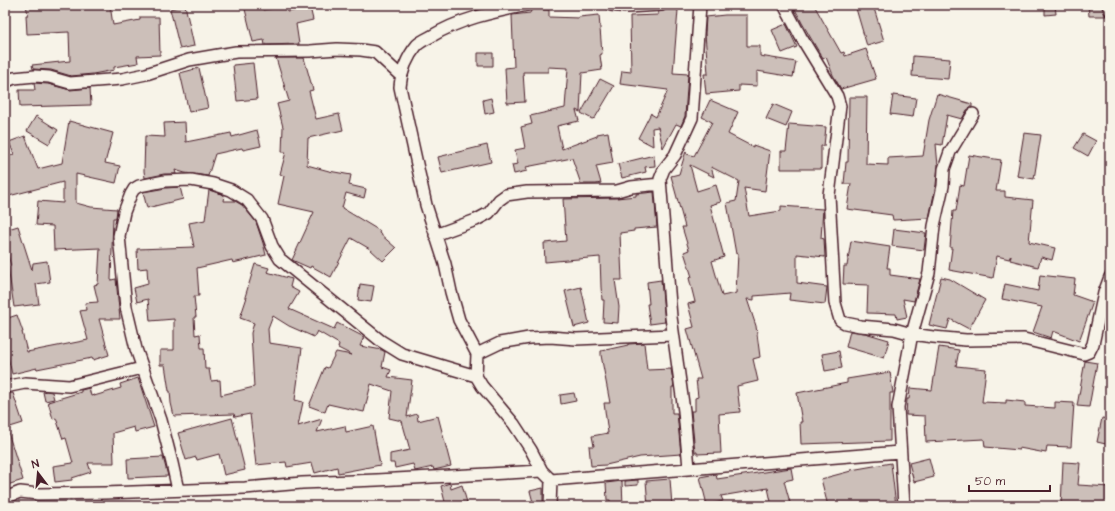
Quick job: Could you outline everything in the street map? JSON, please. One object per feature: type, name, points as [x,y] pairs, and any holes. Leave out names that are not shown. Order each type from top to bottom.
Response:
[{"type":"street","points":[[526,5],[466,19],[439,31],[418,44],[408,59],[401,76],[400,88],[426,205],[445,264],[459,320],[477,354],[476,376],[482,386],[514,424],[531,450],[542,471],[551,480],[550,506]]},
{"type":"street","points":[[611,5],[627,7],[661,5]]},
{"type":"street","points":[[689,468],[684,412],[673,335],[660,180],[664,169],[675,155],[692,118],[700,5]]},
{"type":"street","points":[[784,5],[801,37],[837,96],[840,106],[829,195],[835,303],[840,320],[845,323],[860,326],[894,329],[912,334],[933,337],[966,340],[1024,339],[1084,354],[1089,352],[1093,344],[1104,293],[1110,277]]},
{"type":"street","points":[[1108,5],[1110,10]]},
{"type":"street","points":[[5,82],[14,78],[35,76],[49,77],[70,83],[122,80],[189,60],[218,54],[236,52],[337,49],[375,52],[401,76]]},
{"type":"street","points":[[904,506],[898,407],[912,334],[929,273],[934,226],[943,186],[944,168],[950,152],[973,114]]},
{"type":"street","points":[[178,490],[160,420],[136,350],[126,307],[119,236],[124,212],[134,189],[139,186],[165,181],[191,180],[213,184],[232,190],[247,200],[262,219],[272,246],[280,259],[381,341],[402,354],[476,376]]},
{"type":"street","points":[[435,235],[476,220],[489,213],[499,200],[506,195],[527,192],[617,191],[631,187],[660,184]]},
{"type":"street","points":[[477,354],[500,343],[529,338],[550,337],[576,339],[673,335]]},
{"type":"street","points":[[5,387],[25,383],[69,386],[142,368]]},
{"type":"street","points":[[551,480],[900,452]]},
{"type":"street","points":[[5,500],[20,492],[53,494],[245,488],[302,482],[377,480],[542,471]]},
{"type":"building","points":[[26,5],[110,5],[113,25],[140,20],[140,17],[159,17],[160,55],[137,56],[138,63],[114,67],[114,70],[93,74],[71,76],[51,70],[33,69],[32,65],[70,61],[69,32],[27,34],[26,15],[28,15]]},
{"type":"building","points":[[185,5],[194,46],[180,49],[170,9]]},
{"type":"building","points":[[244,5],[261,5],[263,10],[287,6],[288,12],[310,7],[313,20],[296,24],[299,44],[265,45],[264,40],[253,42]]},
{"type":"building","points":[[475,5],[494,5],[476,10]]},
{"type":"building","points":[[793,5],[814,5],[841,53],[844,52],[845,56],[866,49],[876,79],[841,89],[833,75],[826,57],[823,59]]},
{"type":"building","points":[[855,5],[873,5],[884,41],[867,46]]},
{"type":"building","points":[[1045,5],[1055,5],[1056,14],[1045,15]]},
{"type":"building","points":[[1088,5],[1101,5],[1106,16],[1089,16]]},
{"type":"building","points":[[532,9],[549,10],[549,17],[579,18],[599,15],[602,70],[582,73],[580,112],[576,110],[579,121],[557,126],[562,149],[597,136],[597,134],[608,132],[613,163],[596,166],[601,183],[581,184],[572,158],[526,167],[527,171],[514,174],[512,165],[518,164],[515,150],[525,148],[521,127],[532,124],[530,116],[565,108],[568,68],[548,67],[548,72],[523,72],[525,102],[507,103],[505,68],[514,67],[512,15],[530,13]]},
{"type":"building","points":[[678,10],[673,73],[688,74],[685,116],[681,126],[676,124],[663,148],[658,127],[652,128],[653,146],[638,138],[651,113],[656,117],[668,90],[620,84],[622,71],[631,72],[630,16],[658,15],[658,12]]},
{"type":"building","points":[[747,15],[747,46],[760,46],[760,56],[796,62],[793,77],[757,71],[757,86],[739,85],[739,91],[706,94],[704,74],[708,74],[705,33],[706,17]]},
{"type":"building","points":[[786,24],[797,47],[782,53],[772,30]]},
{"type":"building","points":[[478,53],[493,53],[493,66],[478,66]]},
{"type":"building","points":[[913,56],[950,59],[948,79],[912,76]]},
{"type":"building","points":[[276,58],[304,58],[313,90],[309,91],[316,119],[339,114],[343,130],[308,138],[307,165],[351,175],[349,185],[366,189],[364,198],[346,193],[342,208],[380,231],[379,233],[396,248],[383,261],[370,249],[351,238],[331,277],[311,266],[310,268],[292,260],[314,212],[278,204],[284,176],[280,174],[286,152],[282,152],[283,127],[277,104],[289,101]]},
{"type":"building","points":[[253,63],[257,99],[237,101],[233,65]]},
{"type":"building","points":[[199,68],[208,108],[189,112],[180,73]]},
{"type":"building","points":[[600,79],[614,86],[595,118],[592,119],[581,113]]},
{"type":"building","points":[[34,83],[48,84],[70,90],[90,88],[91,105],[20,107],[19,90],[35,90]]},
{"type":"building","points":[[937,94],[972,104],[972,107],[967,110],[962,119],[947,115],[942,145],[936,144],[938,166],[936,185],[929,218],[893,220],[892,215],[847,209],[851,184],[844,184],[846,162],[848,162],[849,97],[867,97],[866,164],[888,165],[888,158],[923,156],[929,120]]},
{"type":"building","points":[[893,95],[916,98],[913,117],[890,114]]},
{"type":"building","points":[[491,98],[494,112],[485,114],[483,100]]},
{"type":"building","points":[[710,100],[738,112],[728,134],[753,147],[753,145],[770,151],[765,191],[744,188],[749,216],[781,211],[781,206],[823,209],[821,238],[824,239],[825,257],[797,254],[797,283],[827,287],[825,304],[789,300],[790,293],[754,296],[754,300],[747,299],[756,326],[760,357],[753,359],[758,381],[737,386],[740,412],[719,414],[721,453],[697,454],[697,452],[695,452],[691,411],[695,411],[695,398],[698,397],[696,379],[701,379],[687,329],[694,327],[688,304],[695,302],[689,278],[692,277],[684,252],[689,250],[682,227],[685,227],[671,176],[679,174],[686,151],[687,154],[694,156],[712,122],[702,117]],"holes":[[[690,165],[714,177],[711,167],[739,181],[736,201],[727,203],[736,254],[738,253],[736,293],[722,296],[712,261],[724,257],[710,205],[721,202],[716,185],[697,191]]]},
{"type":"building","points":[[773,104],[792,112],[786,127],[766,119]]},
{"type":"building","points":[[36,116],[58,130],[49,144],[27,131]]},
{"type":"building","points":[[69,121],[113,133],[105,163],[120,166],[116,183],[76,174],[76,203],[91,207],[117,209],[116,218],[113,218],[111,280],[116,279],[120,319],[99,319],[109,355],[93,360],[92,358],[12,374],[5,344],[5,319],[17,315],[23,332],[27,352],[88,340],[80,311],[86,310],[85,303],[98,302],[94,285],[98,284],[100,248],[54,250],[53,226],[36,225],[38,201],[63,203],[63,182],[5,197],[5,158],[14,154],[9,142],[25,136],[38,169],[62,163]]},
{"type":"building","points":[[185,122],[186,142],[231,133],[232,137],[257,130],[261,146],[243,150],[242,148],[215,154],[208,176],[175,170],[176,174],[164,174],[145,178],[145,136],[165,137],[164,123]]},
{"type":"building","points":[[789,124],[826,127],[824,146],[821,146],[821,169],[781,169],[781,151],[786,151]]},
{"type":"building","points":[[1024,133],[1041,135],[1034,179],[1017,176]]},
{"type":"building","points":[[1083,134],[1096,141],[1088,156],[1074,148]]},
{"type":"building","points":[[487,145],[491,162],[442,173],[438,157]]},
{"type":"building","points":[[654,155],[655,166],[645,167],[646,172],[622,178],[618,164]]},
{"type":"building","points":[[969,155],[1001,160],[996,191],[1005,191],[1005,197],[1033,200],[1029,242],[1055,248],[1052,260],[1041,257],[1038,267],[1010,260],[1011,255],[1009,259],[997,256],[993,278],[949,270],[952,248],[950,248],[953,211],[956,211],[960,185],[964,186]]},
{"type":"building","points":[[180,187],[183,199],[147,208],[143,192]]},
{"type":"building","points":[[209,190],[224,195],[223,201],[235,201],[242,205],[256,222],[266,255],[233,263],[232,260],[197,268],[199,296],[194,296],[196,317],[194,317],[195,335],[200,334],[201,348],[204,348],[205,369],[209,369],[211,381],[220,380],[221,395],[254,387],[251,333],[254,323],[240,318],[255,264],[269,268],[267,272],[292,279],[290,287],[299,292],[289,309],[334,329],[337,323],[364,337],[360,346],[382,350],[385,352],[382,367],[391,370],[388,377],[412,380],[407,417],[417,414],[418,421],[438,416],[451,466],[434,470],[433,467],[415,471],[413,464],[395,468],[394,463],[390,463],[390,454],[410,450],[402,421],[389,418],[392,391],[371,384],[364,412],[328,404],[325,412],[309,406],[325,367],[328,368],[336,352],[352,355],[338,348],[339,344],[317,331],[314,337],[289,326],[273,316],[268,329],[269,343],[302,348],[295,400],[303,402],[298,426],[322,419],[317,432],[345,426],[346,432],[373,426],[380,465],[338,473],[337,467],[315,473],[312,463],[287,467],[286,462],[256,465],[250,414],[235,417],[234,414],[174,416],[165,365],[160,365],[160,350],[174,350],[174,319],[150,321],[148,299],[137,302],[134,288],[148,284],[147,268],[138,269],[137,249],[194,247],[189,223],[205,220]]},
{"type":"building","points":[[654,192],[657,227],[634,229],[634,231],[620,233],[622,280],[615,280],[619,307],[618,323],[603,322],[604,300],[602,300],[600,257],[545,262],[544,243],[566,241],[563,199],[617,198]]},
{"type":"building","points":[[18,226],[32,270],[33,263],[47,261],[50,282],[36,284],[39,304],[14,307],[8,267],[11,266],[6,248],[5,249],[5,230]]},
{"type":"building","points":[[894,229],[926,233],[924,250],[892,246]]},
{"type":"building","points":[[851,241],[890,247],[887,268],[890,268],[890,275],[920,279],[914,301],[903,299],[907,317],[897,319],[896,314],[867,313],[868,285],[843,284],[844,266],[847,266]]},
{"type":"building","points":[[1040,275],[1075,279],[1073,295],[1093,302],[1079,341],[1053,331],[1051,338],[1033,332],[1042,307],[1002,299],[1005,284],[1038,291]]},
{"type":"building","points":[[941,277],[950,279],[985,300],[969,329],[950,319],[947,329],[929,325]]},
{"type":"building","points":[[661,280],[665,322],[650,324],[647,304],[649,304],[647,282]]},
{"type":"building","points":[[360,284],[374,286],[371,302],[358,300]]},
{"type":"building","points":[[581,287],[589,323],[574,327],[565,291]]},
{"type":"building","points":[[850,331],[865,333],[889,340],[884,358],[846,347]]},
{"type":"building","points":[[644,343],[647,370],[671,369],[674,387],[672,387],[672,413],[677,413],[681,454],[640,457],[606,465],[591,466],[589,446],[594,446],[592,436],[608,433],[604,403],[610,403],[601,351],[628,344]]},
{"type":"building","points":[[939,347],[959,350],[956,366],[986,369],[982,402],[1006,403],[1006,400],[1025,402],[1025,406],[1055,408],[1055,402],[1074,403],[1071,447],[1047,446],[1046,453],[1019,448],[1019,450],[985,447],[984,439],[926,442],[925,416],[906,415],[907,399],[909,399],[910,388],[932,390]]},
{"type":"building","points":[[839,351],[842,368],[825,371],[822,354]]},
{"type":"building","points":[[1085,361],[1097,363],[1089,407],[1077,406]]},
{"type":"building","points":[[890,372],[893,393],[890,393],[890,441],[801,444],[800,422],[802,422],[797,393],[847,383],[847,379]]},
{"type":"building","points":[[138,378],[154,427],[135,432],[134,427],[113,433],[114,463],[88,463],[91,472],[72,478],[72,480],[55,482],[53,466],[73,463],[66,438],[63,439],[56,418],[53,419],[48,402],[81,392],[81,390],[89,388],[91,396],[94,396],[121,388],[120,384]]},
{"type":"building","points":[[43,392],[52,392],[54,399],[45,401]]},
{"type":"building","points":[[13,393],[23,423],[7,428],[5,422],[5,394]]},
{"type":"building","points":[[574,393],[576,401],[561,404],[560,395]]},
{"type":"building","points":[[232,418],[245,470],[224,475],[219,454],[197,460],[196,457],[186,460],[178,433]]},
{"type":"building","points":[[1102,418],[1110,419],[1110,445],[1097,442]]},
{"type":"building","points":[[5,429],[7,429],[23,480],[7,485],[5,479]]},
{"type":"building","points":[[163,457],[168,476],[128,478],[127,459]]},
{"type":"building","points":[[929,458],[934,477],[914,482],[909,463]]},
{"type":"building","points":[[1063,462],[1080,463],[1078,485],[1110,487],[1110,506],[1061,506]]},
{"type":"building","points":[[891,463],[896,506],[828,506],[821,479],[851,470]]},
{"type":"building","points":[[791,468],[793,479],[784,481],[791,506],[772,506],[768,488],[721,496],[723,501],[707,505],[700,477],[716,474],[717,479]]},
{"type":"building","points":[[670,479],[672,506],[648,506],[646,481]]},
{"type":"building","points":[[638,480],[638,485],[625,486],[625,481]]},
{"type":"building","points":[[622,481],[623,506],[610,506],[610,500],[607,500],[606,483]]},
{"type":"building","points":[[450,483],[451,489],[462,485],[468,506],[446,506],[441,486]]},
{"type":"building","points":[[543,488],[543,506],[534,506],[530,491]]}]
